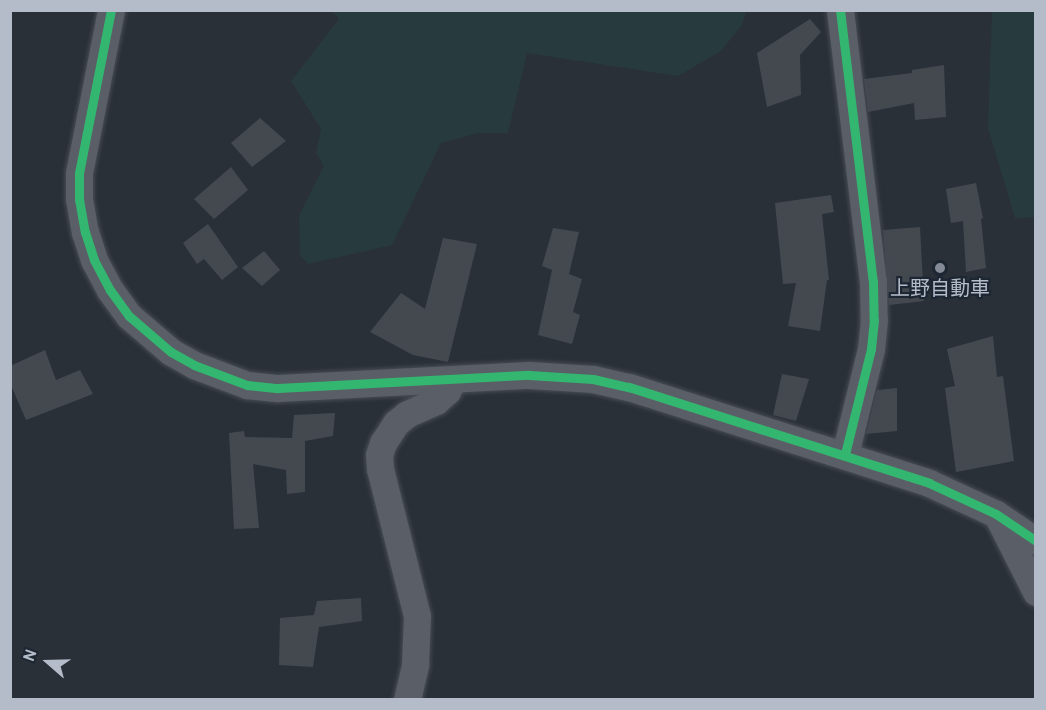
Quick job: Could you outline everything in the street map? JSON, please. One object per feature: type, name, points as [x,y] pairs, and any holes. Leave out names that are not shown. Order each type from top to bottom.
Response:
[{"type":"street","points":[[111,10],[83,142],[79,199],[85,232],[94,260],[110,290],[129,316],[164,346],[194,365],[247,385],[278,388],[320,388],[529,375],[593,380],[660,395],[929,483],[996,514],[1035,541]]},
{"type":"street","points":[[840,10],[873,281],[874,320],[872,349],[844,454]]},
{"type":"street","points":[[407,699],[416,664],[417,616],[380,469],[379,455],[382,443],[396,423],[407,414],[436,401],[447,391],[453,379]]},
{"type":"street","points":[[996,514],[1035,592]]},
{"type":"green space","points":[[332,11],[746,11],[742,25],[721,51],[678,76],[527,53],[508,133],[478,133],[441,143],[392,245],[308,264],[300,255],[299,216],[324,166],[316,153],[321,129],[291,81],[339,19]]},
{"type":"green space","points":[[992,11],[1035,11],[1035,217],[1015,218],[988,128]]},
{"type":"building","points":[[810,19],[821,32],[800,55],[801,95],[767,107],[757,53]]},
{"type":"building","points":[[944,65],[946,117],[915,120],[914,103],[868,112],[864,79],[912,73],[912,70]]},
{"type":"building","points":[[260,118],[286,141],[252,167],[231,143]]},
{"type":"building","points":[[231,167],[248,190],[214,219],[194,199]]},
{"type":"building","points":[[976,183],[983,218],[981,219],[986,268],[966,272],[963,221],[951,223],[946,189]]},
{"type":"building","points":[[831,195],[834,212],[822,214],[829,280],[827,280],[820,331],[788,326],[796,283],[783,284],[775,203]]},
{"type":"building","points":[[208,224],[238,267],[222,280],[204,259],[197,264],[183,243]]},
{"type":"building","points":[[920,227],[924,301],[889,305],[883,230]]},
{"type":"building","points":[[553,228],[579,232],[569,274],[582,279],[573,312],[580,315],[572,344],[538,335],[552,270],[542,266]]},
{"type":"building","points":[[443,238],[477,244],[448,362],[413,355],[370,332],[401,293],[425,309]]},
{"type":"building","points":[[264,251],[280,270],[262,286],[242,268]]},
{"type":"building","points":[[993,336],[997,377],[1003,376],[1014,461],[956,472],[945,388],[955,386],[947,349]]},
{"type":"building","points":[[45,350],[56,380],[80,370],[93,394],[26,420],[10,383],[10,366]]},
{"type":"building","points":[[782,374],[809,379],[796,421],[773,415]]},
{"type":"building","points":[[897,388],[897,431],[866,434],[877,390]]},
{"type":"building","points":[[335,413],[333,436],[305,441],[305,492],[287,494],[286,470],[253,464],[259,528],[234,529],[229,433],[244,431],[245,437],[292,438],[294,415]]},
{"type":"building","points":[[361,598],[362,621],[319,627],[313,667],[279,665],[280,618],[314,615],[317,601]]},
{"type":"cycle path","points":[[111,10],[79,173],[79,199],[85,232],[94,260],[110,290],[129,316],[171,352],[194,365],[247,385],[278,388],[529,375],[593,379],[629,387],[929,483],[996,514],[1036,541]]},
{"type":"cycle path","points":[[840,10],[873,281],[874,320],[871,349],[845,454]]},
{"type":"place","name":"上野自動車","points":[[940,268]]}]
